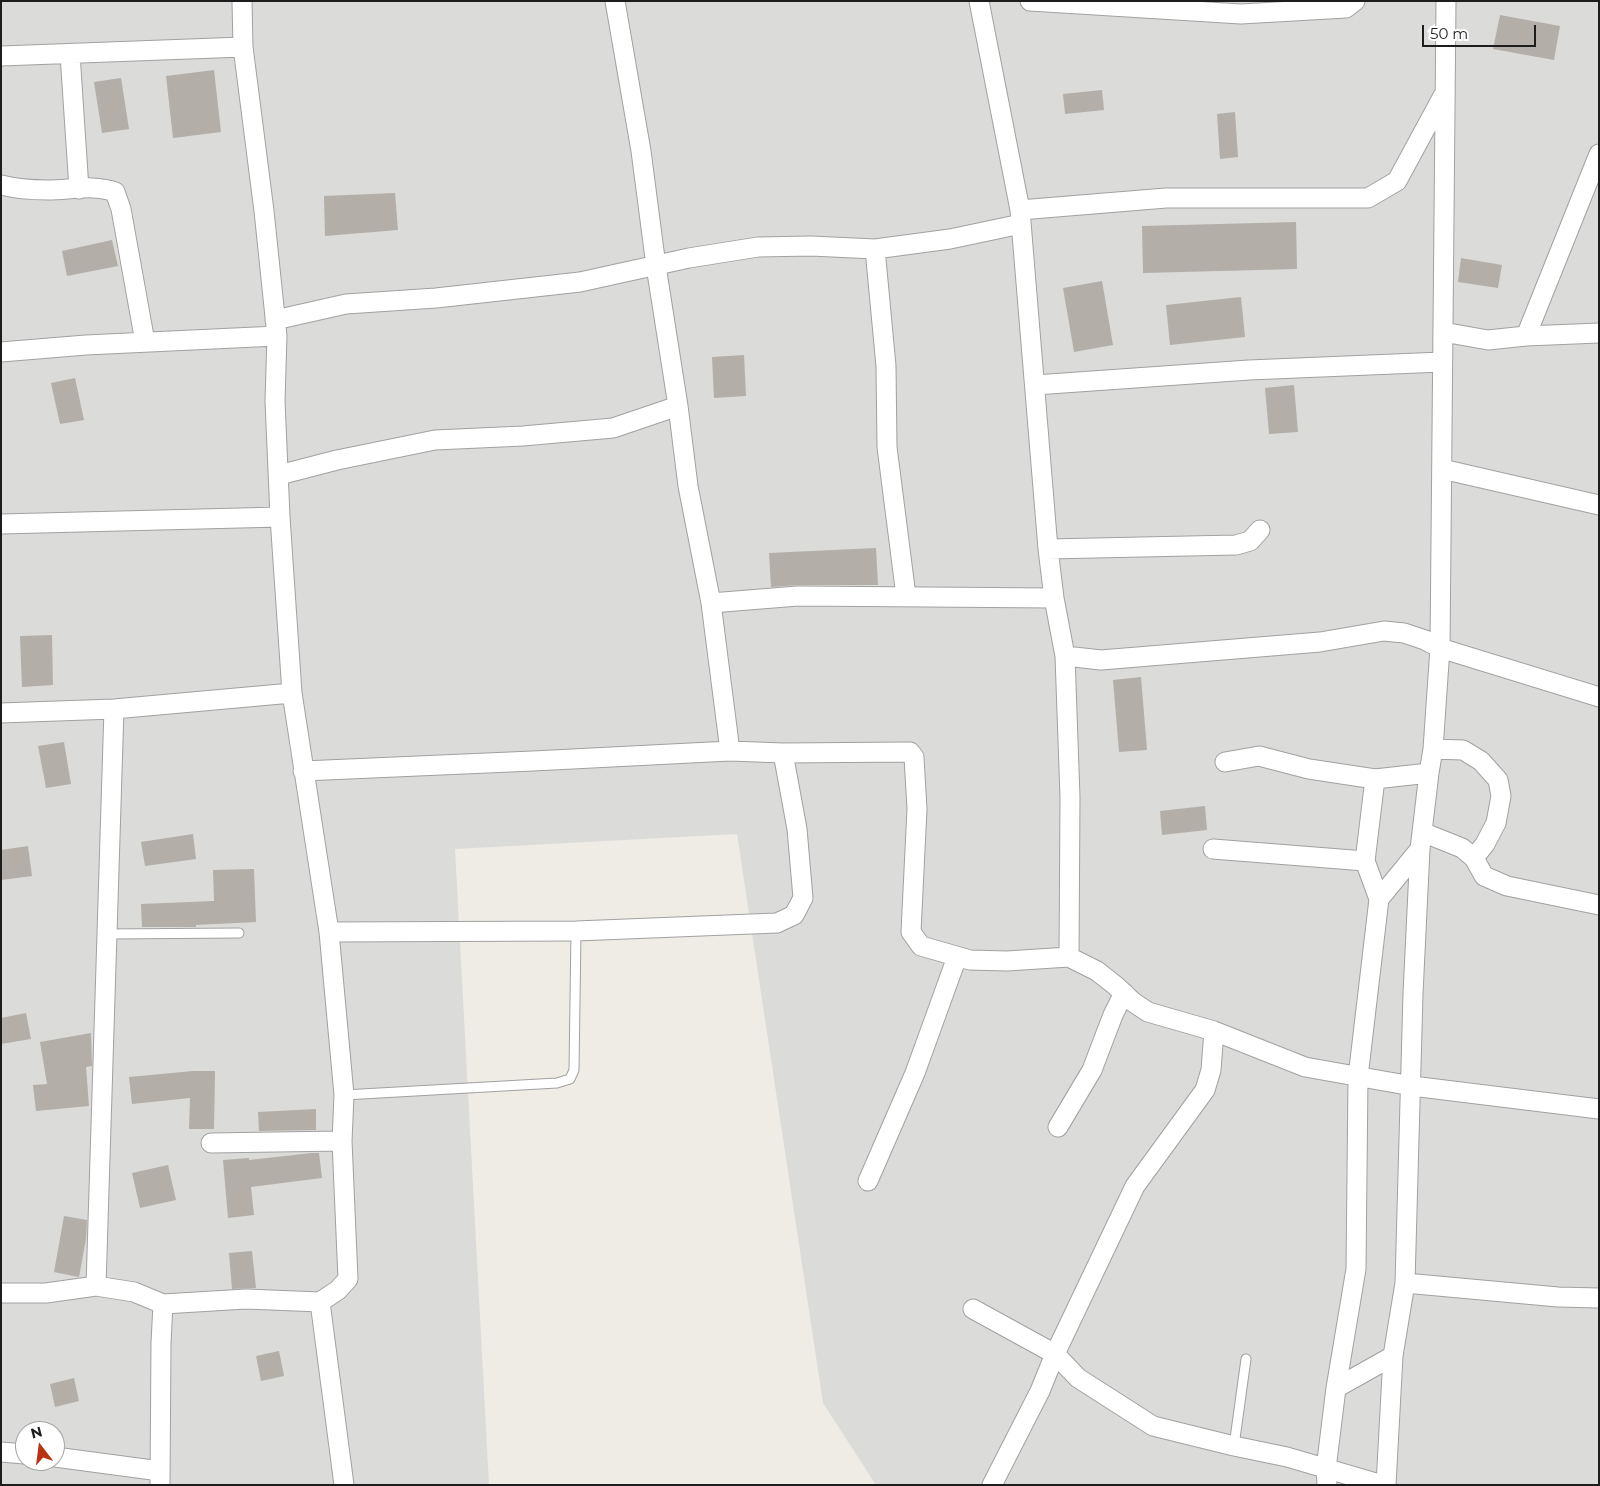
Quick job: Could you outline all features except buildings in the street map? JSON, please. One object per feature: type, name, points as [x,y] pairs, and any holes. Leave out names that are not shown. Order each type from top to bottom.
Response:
[{"type":"street","points":[[1,1293],[46,1293],[96,1286],[134,1292],[163,1304],[246,1299],[320,1302],[338,1290],[348,1279],[342,1141],[344,1095],[329,932],[292,693],[280,516],[275,401],[276,328],[264,211],[243,47],[242,1]]},
{"type":"street","points":[[615,1],[641,151],[688,486],[711,603],[730,751]]},
{"type":"street","points":[[979,1],[1020,217],[1048,549],[1054,598],[1065,656],[1070,797],[1069,957]]},
{"type":"street","points":[[1030,1],[1241,14],[1346,8],[1355,1]]},
{"type":"street","points":[[973,1309],[1055,1354],[1078,1378],[1153,1426],[1287,1457],[1327,1477],[1384,1485],[1392,1356],[1405,1283],[1412,1086],[1413,994],[1421,840],[1433,749],[1440,648],[1446,1]]},
{"type":"street","points":[[1,56],[243,47]]},
{"type":"street","points":[[70,54],[79,189]]},
{"type":"street","points":[[1,352],[145,342],[276,328],[346,304],[436,298],[580,282],[689,258],[758,247],[811,246],[875,249],[950,239],[1020,217],[1166,198],[1368,198],[1397,181],[1444,94]]},
{"type":"street","points":[[1526,336],[1599,154]]},
{"type":"street","points":[[1,185],[14,188],[46,190],[103,188],[115,192],[121,210],[145,342]]},
{"type":"street","points":[[875,249],[886,366],[887,446],[906,596]]},
{"type":"street","points":[[1443,332],[1488,340],[1526,336],[1599,333]]},
{"type":"street","points":[[1035,385],[1249,370],[1442,362]]},
{"type":"street","points":[[279,475],[337,460],[435,440],[523,436],[613,428],[678,406]]},
{"type":"street","points":[[1442,469],[1599,506]]},
{"type":"street","points":[[1,524],[280,516]]},
{"type":"street","points":[[1048,549],[1236,545],[1250,541],[1260,530]]},
{"type":"street","points":[[711,603],[798,596],[1054,598]]},
{"type":"street","points":[[1065,656],[1101,660],[1320,642],[1384,631],[1404,633],[1425,640],[1440,648],[1599,697]]},
{"type":"street","points":[[1,713],[114,709],[292,693]]},
{"type":"street","points":[[96,1286],[114,709]]},
{"type":"street","points":[[1433,749],[1463,750],[1481,762],[1498,780],[1501,796],[1496,823],[1485,844],[1474,858]]},
{"type":"street","points":[[303,771],[730,751],[783,753],[910,752],[913,754],[917,809],[911,932],[921,946],[970,960],[1007,962],[1069,957],[1097,971],[1148,1012],[1214,1030],[1306,1067],[1412,1086],[1599,1109]]},
{"type":"street","points":[[329,932],[576,932],[777,923],[794,915],[803,898],[797,828],[783,753]]},
{"type":"street","points":[[1225,762],[1259,756],[1309,769],[1375,779],[1429,773]]},
{"type":"street","points":[[1327,1477],[1336,1388],[1356,1269],[1358,1076],[1379,899],[1365,861],[1375,779]]},
{"type":"street","points":[[1421,840],[1462,848],[1474,858],[1484,876],[1507,886],[1599,905]]},
{"type":"street","points":[[1379,899],[1421,840]]},
{"type":"street","points":[[1213,849],[1365,861]]},
{"type":"street","points":[[868,1181],[915,1073],[956,957]]},
{"type":"street","points":[[1058,1127],[1092,1070],[1113,1015],[1124,993]]},
{"type":"street","points":[[992,1485],[1040,1391],[1055,1354],[1135,1186],[1205,1090],[1211,1070],[1214,1030]]},
{"type":"street","points":[[211,1143],[342,1141]]},
{"type":"street","points":[[1405,1283],[1599,1298]]},
{"type":"street","points":[[320,1302],[344,1485]]},
{"type":"street","points":[[65,1459],[160,1478],[160,1343],[163,1304]]},
{"type":"street","points":[[1336,1388],[1392,1356]]},
{"type":"street","points":[[1,1452],[15,1453]]},
{"type":"lane","points":[[344,1095],[557,1083],[570,1079],[574,1070],[576,932]]},
{"type":"lane","points":[[108,934],[239,933]]},
{"type":"lane","points":[[1234,1446],[1246,1359]]},
{"type":"shaded area","points":[[1,1],[1599,1],[1599,1485],[876,1485],[823,1403],[737,834],[455,849],[489,1485],[1,1485]]}]
